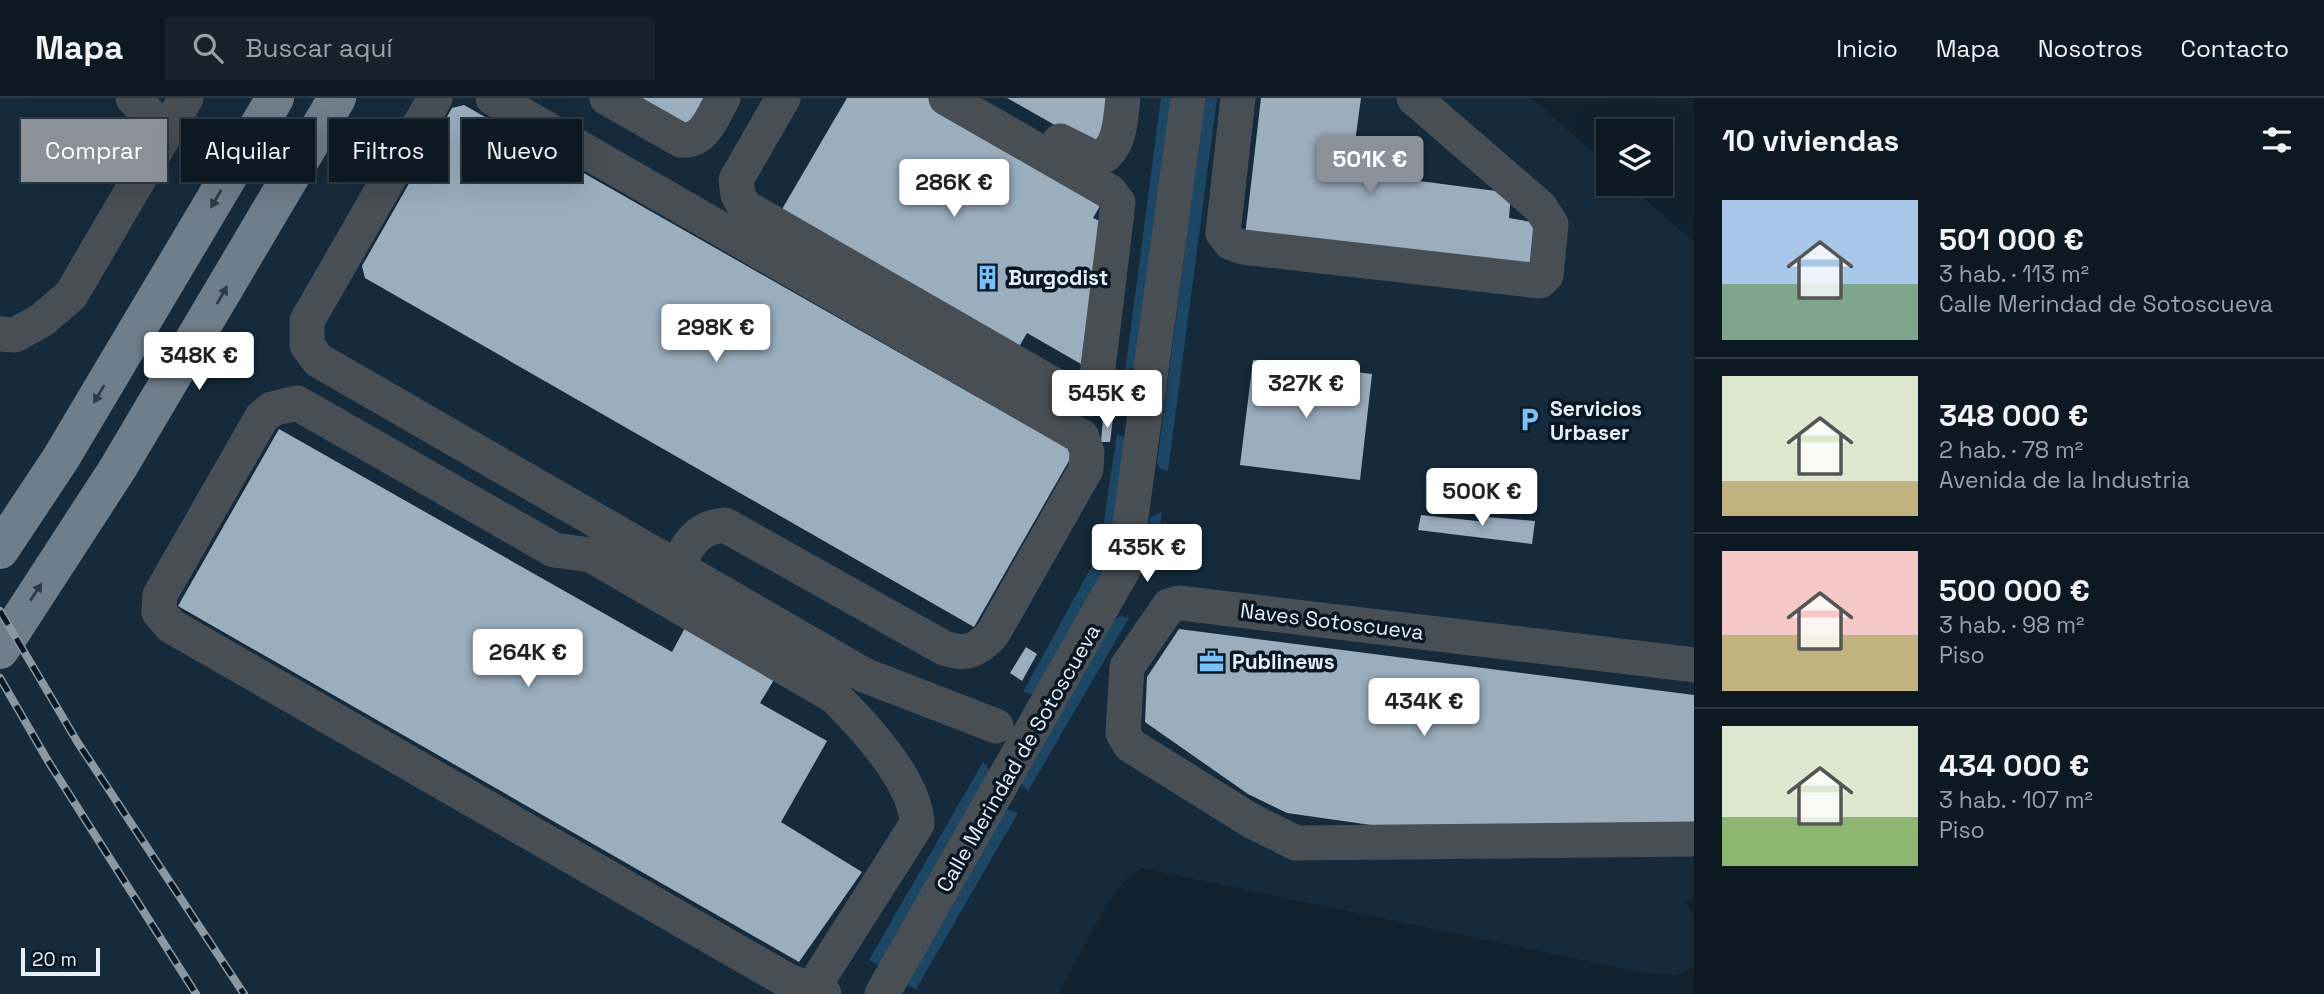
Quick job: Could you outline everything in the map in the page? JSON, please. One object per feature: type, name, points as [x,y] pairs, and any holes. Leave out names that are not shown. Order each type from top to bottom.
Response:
[{"type":"main road","points":[[0,550],[133,340],[275,98]]},
{"type":"main road","points":[[0,650],[118,468],[337,98]]},
{"type":"street","points":[[133,98],[153,119]]},
{"type":"street","points":[[167,130],[186,98]]},
{"type":"street","points":[[435,98],[307,321],[307,345],[318,360],[864,674],[996,726]]},
{"type":"street","points":[[493,98],[1082,437],[1087,452],[1086,469],[992,635],[978,649],[964,654],[944,648],[725,526],[708,526],[689,544],[676,566]]},
{"type":"street","points":[[607,98],[681,140],[692,141],[701,136],[723,98]]},
{"type":"street","points":[[783,98],[736,180],[738,195],[745,206],[1073,397],[1106,387],[1118,203],[1110,192],[946,98]]},
{"type":"street","points":[[988,98],[1098,160],[1109,155],[1118,138],[1123,98]]},
{"type":"street","name":"Calle Merindad de Sotoscueva","points":[[882,994],[1124,568],[1188,98]]},
{"type":"street","points":[[1238,98],[1223,233],[1231,243],[1243,247],[1540,281],[1546,275],[1551,224],[1540,207],[1414,98]]},
{"type":"street","points":[[0,334],[15,335],[42,320],[71,295],[137,182]]},
{"type":"street","points":[[297,403],[554,550],[591,555],[834,696],[861,722],[908,790],[916,811],[917,824],[821,975],[822,992],[788,981],[171,625],[159,612],[160,595],[262,417],[272,409],[297,403]]},
{"type":"street","name":"Naves Sotoscueva","points":[[1694,665],[1180,603],[1154,607],[1127,667],[1123,733],[1130,745],[1250,820],[1296,843],[1694,839]]},
{"type":"shaded area","points":[[0,98],[1531,98],[1596,155],[1596,196],[1642,196],[1694,243],[1694,897],[1686,902],[1694,917],[1694,967],[1675,975],[1644,973],[1142,868],[1127,877],[1106,906],[1058,994],[0,994]]},
{"type":"shaded area","points":[[1161,98],[1173,98],[1136,366],[1125,372]]},
{"type":"shaded area","points":[[1205,98],[1217,98],[1168,471],[1160,469],[1157,463]]},
{"type":"shaded area","points":[[1117,434],[1128,439],[1108,562],[1033,694],[1023,692],[1099,553]]},
{"type":"shaded area","points":[[1162,511],[1157,551],[1148,580],[1141,577],[1150,518]]},
{"type":"shaded area","points":[[1120,616],[1129,618],[1028,791],[1021,783],[1114,620]]},
{"type":"shaded area","points":[[983,762],[990,771],[879,966],[869,960]]},
{"type":"shaded area","points":[[1006,809],[1018,813],[916,989],[906,984]]},
{"type":"building","points":[[633,98],[713,98],[693,132]]},
{"type":"building","name":"Burgodist","points":[[847,98],[928,98],[1104,199],[1093,218],[1100,221],[1081,364],[1027,333],[1016,352],[778,216]]},
{"type":"building","points":[[1007,98],[1109,98],[1097,149]]},
{"type":"building","points":[[1261,98],[1361,98],[1351,172],[1511,193],[1509,218],[1542,224],[1536,272],[1245,236]]},
{"type":"building","points":[[464,105],[489,119],[462,119],[462,182],[582,182],[582,172],[1074,452],[974,627],[365,278],[362,266],[410,182],[448,182],[448,119],[446,119],[452,108]]},
{"type":"building","points":[[1253,360],[1372,374],[1360,480],[1240,465]]},
{"type":"building","points":[[1103,417],[1113,418],[1110,442],[1101,442]]},
{"type":"building","points":[[279,429],[672,652],[686,626],[775,678],[760,703],[827,741],[781,822],[862,872],[799,962],[178,606]]},
{"type":"building","points":[[1421,515],[1486,522],[1487,517],[1535,521],[1532,544],[1418,530]]},
{"type":"building","points":[[1179,629],[1694,695],[1694,829],[1371,825],[1287,813],[1248,794],[1145,722],[1147,677]]},
{"type":"building","points":[[1026,647],[1037,654],[1022,681],[1010,673]]},
{"type":"railway","points":[[0,611],[78,743],[244,994]]},
{"type":"railway","points":[[0,678],[48,761],[196,994]]},
{"type":"place","name":"Burgodist","points":[[988,277]]},
{"type":"place","name":"Servicios Urbaser","points":[[1530,420]]},
{"type":"place","name":"Publinews","points":[[1212,661]]}]
